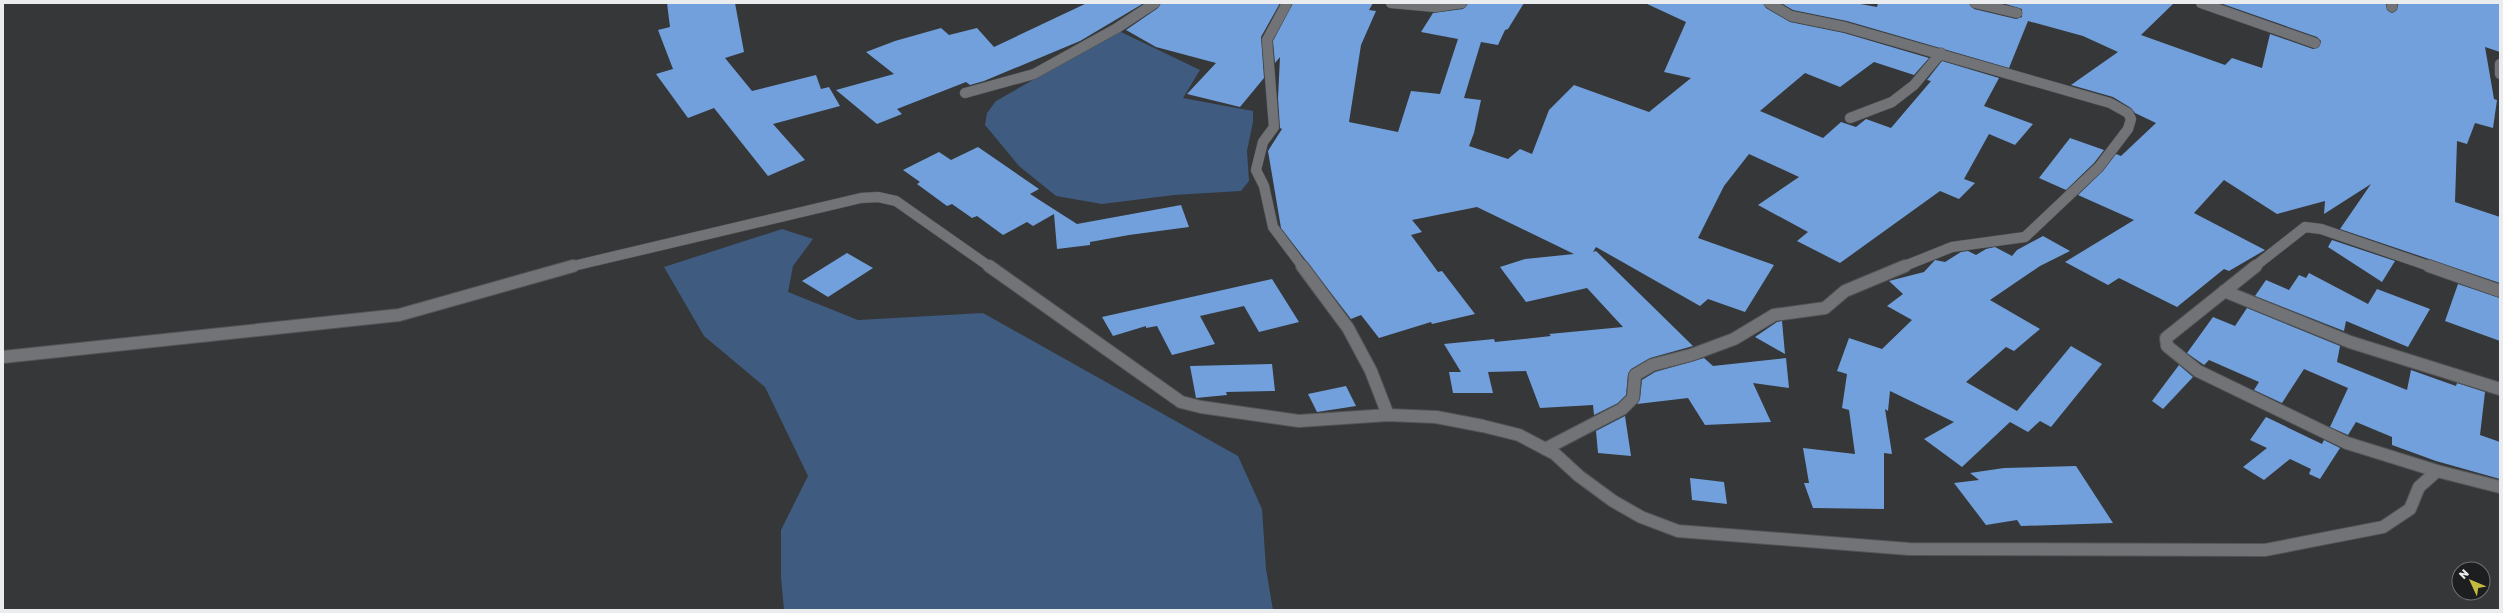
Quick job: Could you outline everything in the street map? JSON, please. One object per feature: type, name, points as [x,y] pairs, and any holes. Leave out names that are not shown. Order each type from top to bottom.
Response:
[{"type":"street","points":[[965,94],[1034,74],[1117,28],[1155,3]]},
{"type":"street","points":[[1287,3],[1267,40],[1274,127],[1263,142],[1256,170],[1264,186],[1272,228],[1348,328],[1370,371],[1388,415]]},
{"type":"street","points":[[1391,3],[1427,9],[1441,8],[1462,3]]},
{"type":"street","points":[[1545,449],[1622,409],[1633,398],[1636,375],[1652,365],[1692,355],[1734,339],[1774,315],[1825,308],[1845,291],[1952,247],[2024,237],[2099,167],[2128,128],[2131,119],[2128,113],[2110,103],[1941,53],[1845,27],[1792,16],[1783,13],[1769,3]]},
{"type":"street","points":[[1975,3],[2017,13]]},
{"type":"street","points":[[2201,3],[2315,43]]},
{"type":"street","points":[[1850,118],[1892,102],[1914,85],[1941,53]]},
{"type":"street","points":[[2500,64],[2500,74]]},
{"type":"street","points":[[3,357],[399,315],[589,262],[861,198],[878,197],[896,201],[1181,402],[1201,407],[1299,421],[1388,415],[1436,417],[1519,435],[1555,454],[1579,476],[1613,501],[1642,518],[1678,531],[1726,536],[1909,549],[2083,551],[2265,550],[2350,535],[2383,526],[2410,509],[2419,487],[2437,471]]},
{"type":"street","points":[[2500,291],[2321,228],[2305,227],[2166,338],[2167,346],[2198,371],[2258,402],[2347,442],[2437,471],[2500,487]]},
{"type":"street","points":[[2224,291],[2350,342],[2500,389]]},
{"type":"shaded area","points":[[1119,31],[1200,70],[1183,98],[1253,111],[1253,122],[1247,151],[1249,181],[1241,191],[1174,195],[1102,204],[1056,196],[1019,166],[985,125],[987,113],[996,101]]},
{"type":"shaded area","points":[[782,229],[813,239],[793,266],[788,292],[858,320],[983,313],[1238,456],[1262,509],[1266,569],[1273,610],[784,610],[781,577],[781,530],[808,476],[765,387],[704,336],[664,267]]},
{"type":"building","points":[[667,3],[735,3],[744,52],[725,58],[752,91],[816,75],[821,89],[829,87],[840,106],[773,124],[805,160],[768,176],[714,108],[688,118],[656,74],[673,69],[658,30],[670,27]]},
{"type":"building","points":[[1087,3],[1144,3],[1080,41],[984,81],[970,85],[966,82],[897,109],[902,114],[877,124],[836,90],[894,74],[866,52],[895,41],[941,28],[949,35],[977,28],[994,47]]},
{"type":"building","points":[[1161,3],[1280,3],[1261,37],[1264,78],[1240,107],[1187,94],[1216,63],[1156,47],[1126,30],[1158,8]]},
{"type":"building","points":[[1293,3],[1373,3],[1369,10],[1376,11],[1361,45],[1349,122],[1398,132],[1411,91],[1440,94],[1458,39],[1421,32],[1433,13],[1463,9],[1468,3],[1524,3],[1508,29],[1505,30],[1498,45],[1481,42],[1464,98],[1481,100],[1474,133],[1469,146],[1508,159],[1520,149],[1532,154],[1549,110],[1574,85],[1649,112],[1691,78],[1664,72],[1686,22],[1645,3],[1763,3],[1766,8],[1790,22],[1844,33],[1929,58],[1914,75],[1874,62],[1840,87],[1805,73],[1760,111],[1823,138],[1841,122],[1856,127],[1866,119],[1891,128],[1931,81],[1927,80],[1942,61],[1999,78],[1984,106],[2033,124],[2015,145],[1989,134],[1964,179],[1975,183],[1959,199],[1940,191],[1840,263],[1797,241],[1808,232],[1758,205],[1799,177],[1749,154],[1724,186],[1698,238],[1774,265],[1745,312],[1708,299],[1700,306],[1596,247],[1593,252],[1596,251],[1693,346],[1650,358],[1631,369],[1628,374],[1626,395],[1618,403],[1594,415],[1593,405],[1540,408],[1526,371],[1488,372],[1493,393],[1453,393],[1449,372],[1461,372],[1444,344],[1494,339],[1495,342],[1551,336],[1549,334],[1623,327],[1587,288],[1526,302],[1500,267],[1525,259],[1574,254],[1477,207],[1412,220],[1422,232],[1411,235],[1438,272],[1442,271],[1475,314],[1432,324],[1431,322],[1379,338],[1361,315],[1351,319],[1281,228],[1268,151],[1282,129],[1280,128],[1278,98],[1280,57],[1275,63],[1273,41]]},
{"type":"building","points":[[1781,3],[1855,3],[1877,7],[1878,3],[1969,3],[1974,9],[2016,19],[2022,17],[2022,9],[2002,3],[2174,3],[2141,35],[2225,65],[2232,58],[2262,68],[2270,34],[2313,49],[2319,47],[2321,41],[2317,37],[2220,3],[2386,3],[2387,10],[2392,13],[2397,10],[2398,3],[2500,3],[2500,52],[2485,47],[2494,99],[2497,100],[2493,128],[2475,123],[2467,144],[2457,141],[2455,202],[2500,217],[2500,283],[2340,229],[2371,184],[2324,214],[2325,201],[2277,214],[2224,180],[2194,213],[2265,250],[2229,271],[2224,269],[2177,307],[2119,278],[2108,285],[2065,262],[2134,220],[2078,195],[2103,171],[2116,154],[2121,156],[2156,123],[2135,113],[2131,108],[2113,97],[2071,85],[2118,52],[2083,36],[2028,21],[2009,68],[1847,21],[1793,10]]},
{"type":"building","points":[[2070,138],[2104,150],[2094,163],[2066,190],[2039,178]]},
{"type":"building","points":[[978,147],[1039,189],[1030,194],[1077,224],[1181,205],[1189,227],[1129,235],[1090,242],[1090,245],[1057,249],[1054,214],[1033,226],[1027,222],[1003,235],[977,216],[972,218],[952,204],[947,206],[917,184],[920,182],[903,170],[939,152],[951,160]]},
{"type":"building","points":[[2043,236],[2070,251],[2040,266],[1990,300],[2040,329],[2014,351],[2006,347],[1966,382],[2017,411],[2071,346],[2102,364],[2051,427],[2040,421],[2028,432],[2010,422],[1962,467],[1924,439],[1954,422],[1890,391],[1888,411],[1885,409],[1892,454],[1884,453],[1884,509],[1813,508],[1804,483],[1809,483],[1803,448],[1855,454],[1849,410],[1842,408],[1847,374],[1837,371],[1849,338],[1882,349],[1912,320],[1887,306],[1903,294],[1889,281],[1924,272],[1935,260],[1945,262],[1961,252],[1968,251],[1976,255],[1986,249],[1995,247],[2012,256],[2017,250]]},
{"type":"building","points":[[2332,240],[2395,261],[2382,282],[2328,247]]},
{"type":"building","points":[[847,253],[873,268],[828,297],[802,281]]},
{"type":"building","points":[[2309,273],[2368,304],[2377,289],[2430,309],[2408,347],[2346,321],[2344,331],[2255,296],[2266,280],[2289,290],[2299,275],[2306,278]]},
{"type":"building","points":[[1272,279],[1299,322],[1259,332],[1244,306],[1200,316],[1215,344],[1172,355],[1157,326],[1146,328],[1146,326],[1113,336],[1102,317]]},
{"type":"building","points":[[2458,284],[2500,298],[2500,341],[2445,321]]},
{"type":"building","points":[[2247,308],[2340,346],[2337,362],[2407,390],[2411,370],[2456,386],[2457,383],[2485,392],[2480,435],[2500,442],[2500,479],[2436,461],[2392,445],[2392,437],[2356,422],[2348,435],[2330,427],[2348,388],[2304,369],[2282,403],[2254,390],[2259,382],[2209,360],[2204,365],[2187,353],[2213,317],[2235,326]]},
{"type":"building","points":[[1782,321],[1785,354],[1755,337],[1777,322]]},
{"type":"building","points":[[1704,358],[1713,366],[1786,358],[1789,388],[1753,383],[1771,422],[1705,425],[1688,398],[1637,404],[1640,399],[1642,380],[1655,372]]},
{"type":"building","points":[[1272,364],[1275,391],[1226,392],[1227,395],[1196,398],[1190,366]]},
{"type":"building","points":[[2179,365],[2193,377],[2163,409],[2152,401]]},
{"type":"building","points":[[1346,386],[1356,406],[1317,412],[1308,394]]},
{"type":"building","points":[[1625,416],[1631,456],[1598,453],[1596,431]]},
{"type":"building","points":[[2266,417],[2322,444],[2324,440],[2340,448],[2320,479],[2309,474],[2311,469],[2290,459],[2264,480],[2243,467],[2267,448],[2250,440]]},
{"type":"building","points":[[2076,466],[2113,523],[2021,526],[2017,520],[1986,525],[1954,483],[1979,480],[1970,473],[2004,468]]},
{"type":"building","points":[[1690,478],[1724,482],[1727,504],[1692,500]]}]
